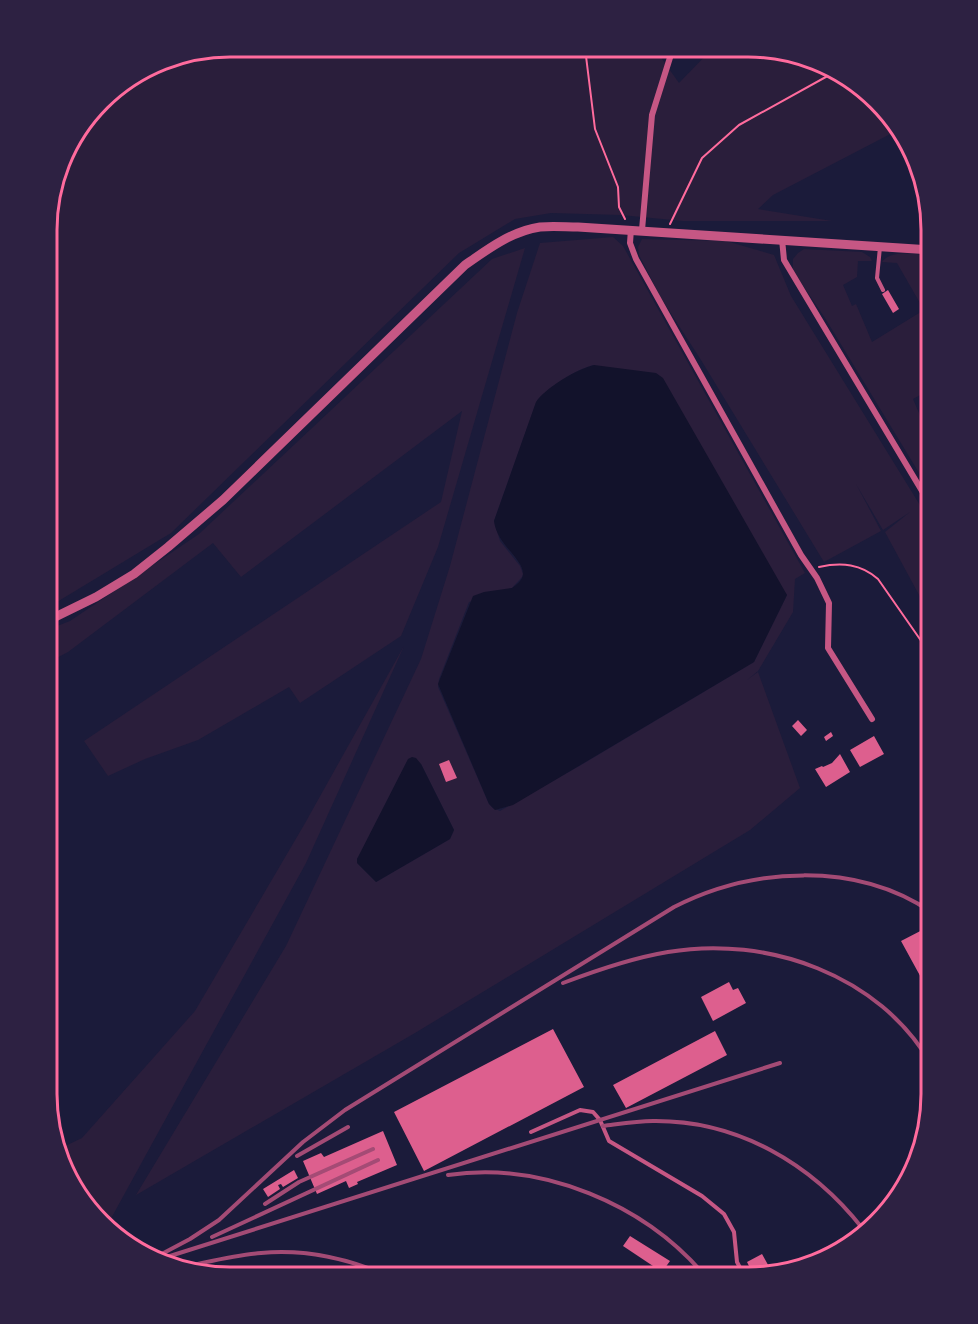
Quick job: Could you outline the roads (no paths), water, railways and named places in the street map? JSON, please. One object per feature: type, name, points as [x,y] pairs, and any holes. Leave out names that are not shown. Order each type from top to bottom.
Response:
[{"type":"street","points":[[642,230],[652,115],[670,57]]},
{"type":"street","points":[[628,225],[630,243],[636,260],[829,603],[828,648],[872,719]]},
{"type":"street","points":[[57,616],[96,597],[134,574],[168,547],[223,500],[465,265],[488,248],[512,235],[540,227],[628,225],[642,230],[666,232],[921,249]]},
{"type":"street","points":[[782,239],[784,260],[921,489]]},
{"type":"lane","points":[[880,246],[877,278],[883,290]]},
{"type":"lane","points":[[531,1132],[580,1110],[593,1112],[600,1120],[609,1141],[702,1196],[724,1214],[734,1232],[740,1267]]},
{"type":"railway","points":[[163,1253],[219,1220],[303,1142],[345,1110],[674,907],[704,894],[737,884],[804,875],[837,877],[870,884],[902,896],[921,906]]},
{"type":"railway","points":[[563,983],[615,965],[668,952],[706,948],[744,950],[781,956],[818,968],[851,985],[882,1007],[909,1033],[921,1050]]},
{"type":"railway","points":[[170,1256],[780,1063]]},
{"type":"railway","points":[[603,1126],[647,1121],[684,1123],[714,1128],[743,1138],[771,1150],[797,1166],[821,1185],[860,1226]]},
{"type":"railway","points":[[297,1156],[348,1127]]},
{"type":"railway","points":[[265,1204],[299,1182],[373,1149]]},
{"type":"railway","points":[[212,1237],[378,1160]]},
{"type":"railway","points":[[448,1175],[484,1172],[519,1175],[555,1182],[589,1193],[653,1228],[696,1267]]},
{"type":"railway","points":[[197,1264],[251,1254],[277,1252],[310,1254],[363,1267]]}]
